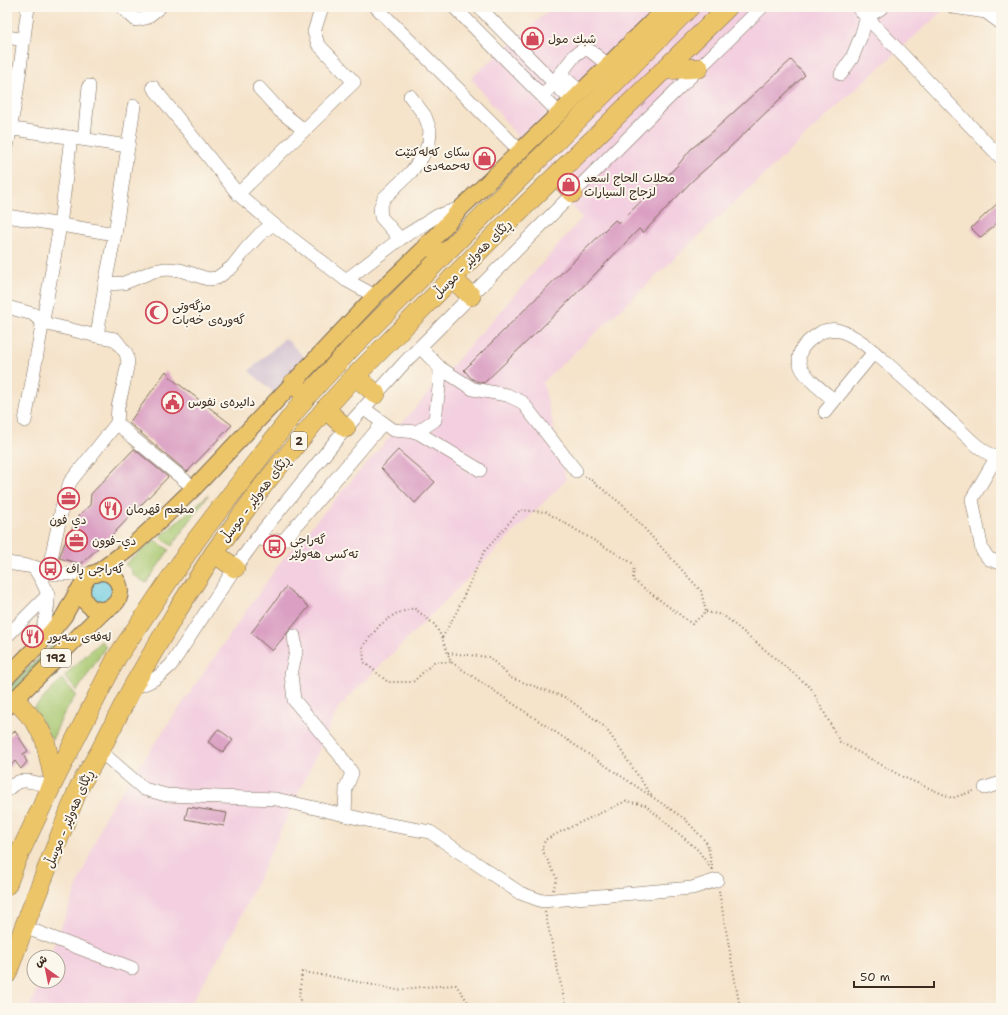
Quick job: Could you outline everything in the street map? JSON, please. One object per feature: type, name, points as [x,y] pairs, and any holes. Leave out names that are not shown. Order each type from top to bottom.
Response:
[{"type":"highway","name":"ڕێگای هەولێر - موسڵ","points":[[7,884],[12,856],[52,784],[117,657],[196,540],[307,396],[353,346],[436,250],[660,38],[690,7]]},
{"type":"highway","name":"ڕێگای هەولێر - موسڵ","points":[[7,974],[79,787],[100,751],[136,682],[177,611],[214,553],[262,487],[325,409],[355,376],[452,278],[728,7]]},
{"type":"highway","points":[[632,42],[660,38]]},
{"type":"highway","points":[[664,70],[699,68]]},
{"type":"highway","points":[[557,175],[573,194]]},
{"type":"highway","points":[[452,278],[471,296]]},
{"type":"highway","points":[[355,376],[376,394]]},
{"type":"highway","points":[[293,383],[307,396]]},
{"type":"highway","points":[[325,409],[346,428]]},
{"type":"highway","points":[[214,553],[235,568]]},
{"type":"highway","points":[[117,657],[136,682]]},
{"type":"highway","points":[[11,703],[36,723],[45,740],[52,784]]},
{"type":"main road","points":[[92,577],[101,573],[111,575],[118,582],[119,596],[117,601],[110,608],[92,608],[85,601],[83,592],[92,577],[130,547],[194,488],[375,296],[436,250],[461,208],[667,7]]},
{"type":"main road","name":"192","points":[[7,678],[52,631],[64,616],[76,594],[92,577]]},
{"type":"main road","name":"192","points":[[11,703],[106,609]]},
{"type":"street","points":[[7,147],[8,128],[17,91],[28,7]]},
{"type":"street","points":[[122,7],[136,20],[146,18],[160,7]]},
{"type":"street","points":[[238,194],[354,82],[318,44],[314,32],[321,7]]},
{"type":"street","points":[[376,7],[520,151]]},
{"type":"street","points":[[454,7],[559,113]]},
{"type":"street","points":[[479,7],[576,96]]},
{"type":"street","points":[[136,682],[147,684],[160,676],[171,665],[235,568],[257,538],[346,428],[405,362],[421,348],[649,117],[762,7]]},
{"type":"street","points":[[857,7],[1001,158]]},
{"type":"street","points":[[841,74],[852,58],[861,36],[866,17],[883,7]]},
{"type":"street","points":[[953,7],[986,12],[1001,23]]},
{"type":"street","points":[[7,37],[24,40]]},
{"type":"street","points":[[543,97],[575,54],[582,50],[586,49],[592,52],[608,65]]},
{"type":"street","points":[[25,421],[60,225],[89,86]]},
{"type":"street","points":[[153,87],[238,194],[273,224],[346,280],[375,296]]},
{"type":"street","points":[[259,88],[280,111],[304,130]]},
{"type":"street","points":[[400,239],[381,217],[380,208],[384,198],[411,172],[422,157],[429,143],[430,130],[425,116],[410,96]]},
{"type":"street","points":[[97,336],[115,234],[134,106]]},
{"type":"street","points":[[8,128],[128,146]]},
{"type":"street","points":[[346,280],[400,239],[437,216],[461,208]]},
{"type":"street","points":[[7,216],[115,234]]},
{"type":"street","points":[[105,284],[124,283],[154,271],[166,269],[180,270],[208,279],[217,278],[232,267],[260,234],[273,224]]},
{"type":"street","points":[[7,307],[33,314],[42,323],[115,339],[126,353],[128,362],[118,408],[117,423],[70,482],[62,508],[48,572]]},
{"type":"street","points":[[834,400],[805,375],[798,362],[800,352],[810,339],[823,331],[836,329],[848,334],[874,352],[973,442],[999,459],[972,499],[982,550],[989,559],[1001,563]]},
{"type":"street","points":[[421,348],[440,368],[473,388],[507,395],[522,402],[576,471]]},
{"type":"street","points":[[824,412],[874,352]]},
{"type":"street","points":[[417,432],[435,420],[440,368]]},
{"type":"street","points":[[364,408],[393,430],[417,432],[480,470]]},
{"type":"street","points":[[117,423],[194,488]]},
{"type":"street","points":[[257,538],[272,542],[285,539],[383,423]]},
{"type":"street","points":[[7,563],[34,567],[56,574],[92,577]]},
{"type":"street","points":[[34,567],[48,595],[43,628],[36,648]]},
{"type":"street","points":[[7,636],[48,595]]},
{"type":"street","points":[[294,636],[296,652],[291,674],[294,700],[339,754],[352,773],[346,788],[345,815]]},
{"type":"street","points":[[100,751],[144,789],[166,795],[276,799],[375,822],[430,832],[520,893],[542,901],[692,888],[717,880]]},
{"type":"street","points":[[7,790],[13,784],[20,781],[52,784]]},
{"type":"street","points":[[985,788],[1001,783]]},
{"type":"street","points":[[24,927],[132,968]]},
{"type":"path","points":[[576,471],[577,485],[586,476],[624,506],[701,592],[706,612]]},
{"type":"path","points":[[442,638],[457,611],[484,552],[520,510],[546,512],[634,564],[633,580],[692,624],[706,612]]},
{"type":"path","points":[[451,662],[434,662],[413,682],[388,682],[364,662],[363,646],[380,625],[395,614],[414,608],[435,625],[442,638],[451,662],[685,819],[707,843],[714,874],[698,850],[645,805],[626,801],[546,840],[542,849],[557,879],[552,892],[542,901],[566,1008]]},
{"type":"path","points":[[706,612],[723,615],[811,688],[840,742],[904,776],[952,798],[985,788]]},
{"type":"path","points":[[447,653],[488,657],[510,678],[567,698],[605,727],[652,796]]},
{"type":"path","points":[[717,880],[740,1008]]},
{"type":"path","points":[[303,1008],[299,997],[302,972],[396,990],[456,985],[472,1008]]},
{"type":"path","points":[[729,1008],[740,1003]]},
{"type":"shaded area","points":[[553,7],[947,7],[849,95],[543,382],[566,480],[339,707],[230,939],[188,1008],[29,1008],[37,989],[66,989],[66,949],[52,949],[106,814],[281,561],[582,218],[471,78]]},
{"type":"shaded area","points":[[285,338],[305,358],[275,393],[249,371]]},
{"type":"green space","points":[[208,495],[172,546],[160,537]]},
{"type":"green space","points":[[155,540],[169,550],[146,583],[133,575],[131,570],[125,564]]},
{"type":"green space","points":[[101,641],[106,646],[77,691],[64,676]]},
{"type":"green space","points":[[54,643],[59,648],[7,699],[7,689]]},
{"type":"green space","points":[[62,679],[76,695],[63,715],[52,740],[34,708]]},
{"type":"water","points":[[101,577],[112,583],[116,591],[111,603],[105,606],[94,604],[89,598],[88,594],[92,581]]},
{"type":"building","points":[[791,60],[805,75],[726,151],[692,181],[643,233],[639,229],[564,306],[484,383],[471,378],[464,370],[478,356],[615,220],[619,223],[678,165],[691,149],[711,133]]},
{"type":"building","points":[[1001,200],[1001,219],[981,238],[971,228]]},
{"type":"building","name":"دائیرەی نفوس","points":[[166,371],[172,379],[232,425],[187,472],[129,423]]},
{"type":"building","name":"مطعم قهرمان","points":[[134,449],[168,477],[117,530],[81,564],[59,558],[66,540],[80,514],[90,505],[91,494]]},
{"type":"building","points":[[398,450],[435,482],[415,503],[381,468]]},
{"type":"building","points":[[286,587],[309,607],[272,651],[251,633]]},
{"type":"building","points":[[218,729],[233,740],[223,752],[208,742]]},
{"type":"building","points":[[15,731],[28,751],[23,754],[27,762],[21,769],[15,761],[7,770],[7,738]]},
{"type":"building","points":[[188,807],[227,813],[224,826],[185,819]]},
{"type":"place","name":"شبك مول","points":[[533,39]]},
{"type":"place","name":"سکای کەلەکنێت ئەحمەدی","points":[[485,159]]},
{"type":"place","name":"محلات الحاج اسعد لزجاج السيارات","points":[[568,185]]},
{"type":"place","name":"مزگەوتى گەورەى خەبات","points":[[157,313]]},
{"type":"place","name":"دائیرەی نفوس","points":[[173,402]]},
{"type":"place","name":"دي فون","points":[[68,499]]},
{"type":"place","name":"مطعم قهرمان","points":[[111,509]]},
{"type":"place","name":"دي-فوون","points":[[77,541]]},
{"type":"place","name":"گەراجی تەکسی هەولێر","points":[[274,547]]},
{"type":"place","name":"گەراجی ڕاف","points":[[50,569]]},
{"type":"place","name":"لەفەی سەبور","points":[[32,637]]}]
